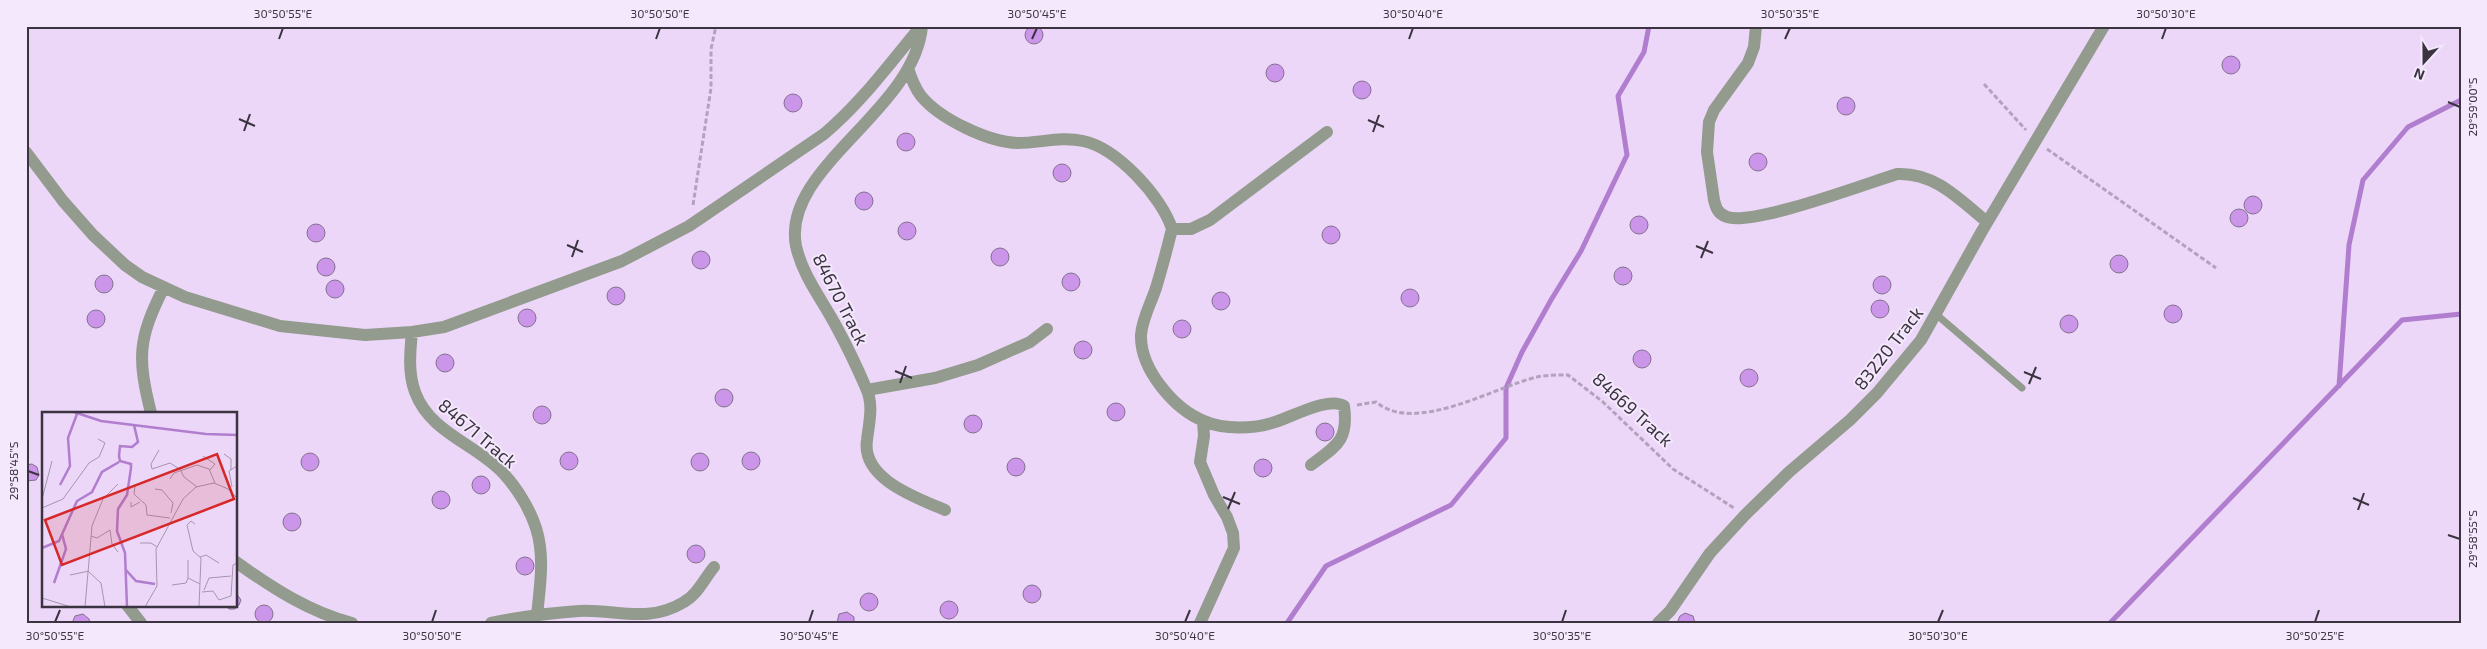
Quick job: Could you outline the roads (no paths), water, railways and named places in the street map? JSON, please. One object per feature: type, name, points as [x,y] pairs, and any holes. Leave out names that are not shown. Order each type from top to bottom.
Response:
[{"type":"street","name":"84670 Track","points":[[922,26],[919,44],[908,68],[882,107],[845,143],[817,179],[804,199],[796,217],[795,228],[801,264],[809,283],[836,325],[867,390],[871,414],[866,443],[871,463],[881,475],[897,487],[945,510]]},
{"type":"street","points":[[26,152],[63,201],[110,253],[125,265],[164,287],[215,307],[280,326],[365,335],[430,330],[460,322],[622,261],[690,226],[824,134],[843,118],[861,100],[922,26]]},
{"type":"street","points":[[1756,26],[1754,47],[1748,64],[1714,110],[1707,135],[1714,200],[1717,210],[1722,215],[1739,219],[1751,218],[1806,204],[1897,174],[1909,174],[1934,181],[1987,222]]},
{"type":"street","name":"83220 Track","points":[[1658,623],[1670,611],[1710,553],[1745,515],[1877,392],[1921,340],[1937,315],[1987,222],[2104,26]]},
{"type":"street","points":[[908,68],[920,94],[929,105],[944,116],[983,134],[1017,143],[1070,139],[1084,141],[1098,147],[1132,173],[1150,190],[1160,204],[1172,229],[1141,336],[1145,359],[1157,383],[1172,398],[1203,421],[1235,427],[1274,423],[1331,402],[1344,406],[1346,423],[1342,438],[1338,445],[1311,466]]},
{"type":"street","points":[[1172,229],[1191,228],[1210,220],[1327,132]]},
{"type":"street","points":[[151,412],[145,389],[142,343],[145,329],[164,287]]},
{"type":"street","points":[[867,390],[935,378],[978,366],[1030,342],[1047,329]]},
{"type":"street","name":"84671 Track","points":[[412,332],[410,366],[412,380],[424,410],[453,438],[502,472],[529,512],[536,529],[541,553],[537,615]]},
{"type":"street","points":[[1200,623],[1234,548],[1233,533],[1227,517],[1214,495],[1200,462],[1204,436],[1203,421]]},
{"type":"street","points":[[238,563],[274,588],[306,605],[352,623]]},
{"type":"street","points":[[491,623],[520,620],[537,615],[580,611],[632,616],[663,610],[682,603],[692,596],[714,567]]},
{"type":"street","points":[[129,606],[141,623]]},
{"type":"lane","points":[[1937,315],[2022,388]]},
{"type":"waterway","points":[[1287,623],[1326,566],[1451,505],[1506,438],[1506,388],[1522,352],[1581,251],[1627,155],[1618,96],[1644,52],[1649,26]]},
{"type":"waterway","points":[[2339,386],[2349,245],[2363,180],[2408,127],[2461,100]]},
{"type":"waterway","points":[[2110,623],[2402,320],[2461,314]]}]
